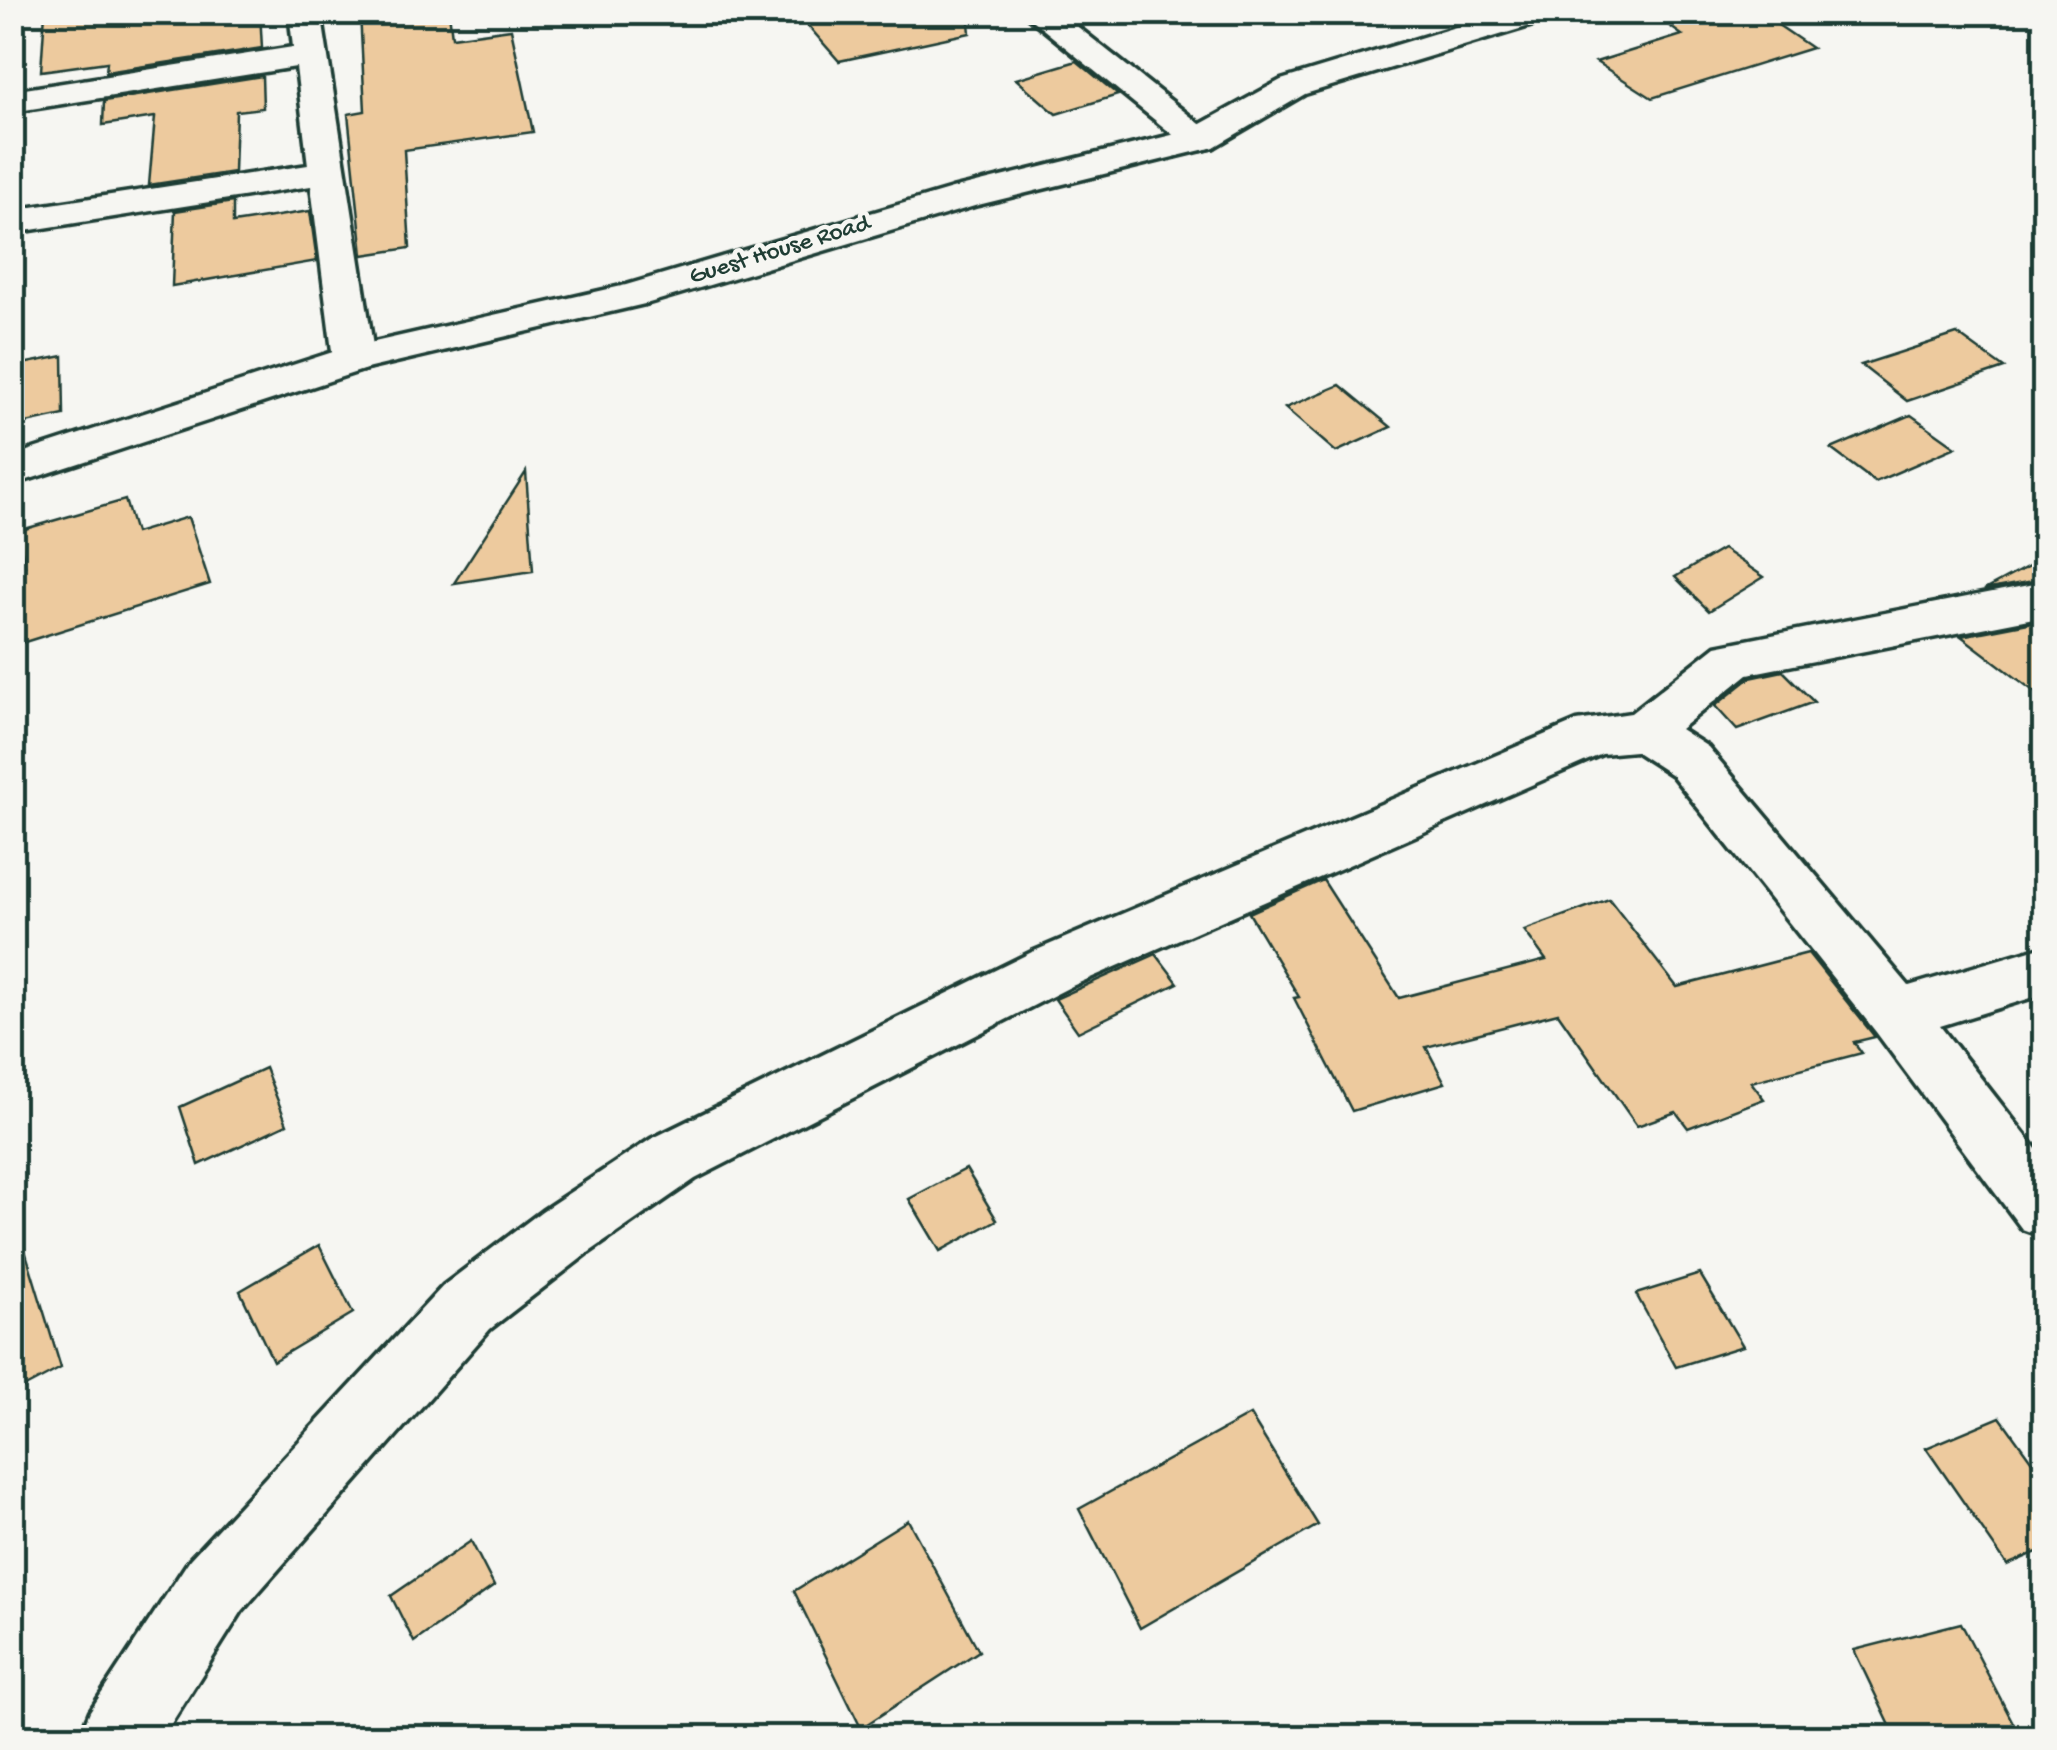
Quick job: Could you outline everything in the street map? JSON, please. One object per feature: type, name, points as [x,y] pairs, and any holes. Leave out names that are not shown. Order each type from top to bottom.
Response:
[{"type":"street","points":[[305,12],[354,359]]},
{"type":"street","points":[[1038,12],[1200,139]]},
{"type":"street","name":"Guest House Road","points":[[12,470],[354,359],[635,295],[966,197],[1200,139],[1292,87],[1541,12]]},
{"type":"street","points":[[12,102],[312,54]]},
{"type":"street","points":[[12,222],[326,173]]},
{"type":"street","points":[[116,1738],[216,1585],[466,1307],[565,1232],[674,1159],[1052,968],[1595,736],[1643,730],[1733,659],[2044,599]]},
{"type":"street","points":[[1643,730],[1690,761],[1897,1014],[2044,1208]]},
{"type":"street","points":[[1897,1014],[2044,970]]},
{"type":"building","points":[[45,12],[260,12],[262,48],[106,72],[107,62],[41,71]]},
{"type":"building","points":[[360,12],[449,12],[452,37],[511,29],[533,132],[404,150],[410,248],[363,255],[348,114],[365,111]]},
{"type":"building","points":[[796,12],[968,12],[970,33],[839,61]]},
{"type":"building","points":[[1650,12],[1759,12],[1812,48],[1652,98],[1596,62],[1682,35]]},
{"type":"building","points":[[1077,61],[1118,95],[1056,114],[1016,79]]},
{"type":"building","points":[[262,76],[263,108],[236,111],[234,172],[149,185],[155,117],[103,125],[104,101]]},
{"type":"building","points":[[233,202],[233,223],[310,211],[317,261],[172,286],[175,211]]},
{"type":"building","points":[[1957,334],[2004,368],[1907,401],[1861,365]]},
{"type":"building","points":[[63,356],[64,415],[12,426],[12,366]]},
{"type":"building","points":[[1340,385],[1391,427],[1336,452],[1285,408]]},
{"type":"building","points":[[1911,415],[1956,447],[1875,482],[1831,449]]},
{"type":"building","points":[[526,472],[533,571],[454,583]]},
{"type":"building","points":[[125,500],[135,533],[188,517],[210,584],[12,646],[12,570],[25,566],[18,531]]},
{"type":"building","points":[[1723,549],[1764,577],[1709,611],[1675,577]]},
{"type":"building","points":[[2044,558],[2044,579],[1984,590]]},
{"type":"building","points":[[2044,620],[2044,699],[1961,636]]},
{"type":"building","points":[[1783,671],[1814,702],[1737,730],[1715,706],[1750,678]]},
{"type":"building","points":[[1323,880],[1399,998],[1546,960],[1524,930],[1609,899],[1677,987],[1808,953],[1875,1037],[1854,1042],[1862,1053],[1751,1082],[1764,1099],[1688,1128],[1676,1112],[1637,1126],[1558,1013],[1426,1047],[1445,1083],[1352,1111],[1294,998],[1299,997],[1249,913]]},
{"type":"building","points":[[1156,954],[1178,983],[1078,1032],[1055,999]]},
{"type":"building","points":[[265,1068],[287,1124],[199,1165],[180,1107]]},
{"type":"building","points":[[966,1169],[997,1220],[940,1251],[909,1199]]},
{"type":"building","points":[[319,1245],[353,1313],[273,1361],[240,1291]]},
{"type":"building","points":[[24,1247],[61,1368],[12,1394],[12,1248]]},
{"type":"building","points":[[1700,1274],[1743,1346],[1676,1367],[1636,1294]]},
{"type":"building","points":[[1250,1415],[1318,1525],[1140,1628],[1079,1509]]},
{"type":"building","points":[[2000,1417],[2044,1478],[2044,1549],[2007,1565],[1926,1448]]},
{"type":"building","points":[[908,1520],[979,1651],[861,1728],[794,1591]]},
{"type":"building","points":[[471,1541],[494,1586],[414,1642],[391,1596]]},
{"type":"building","points":[[1961,1623],[2021,1738],[1896,1738],[1854,1650]]}]
